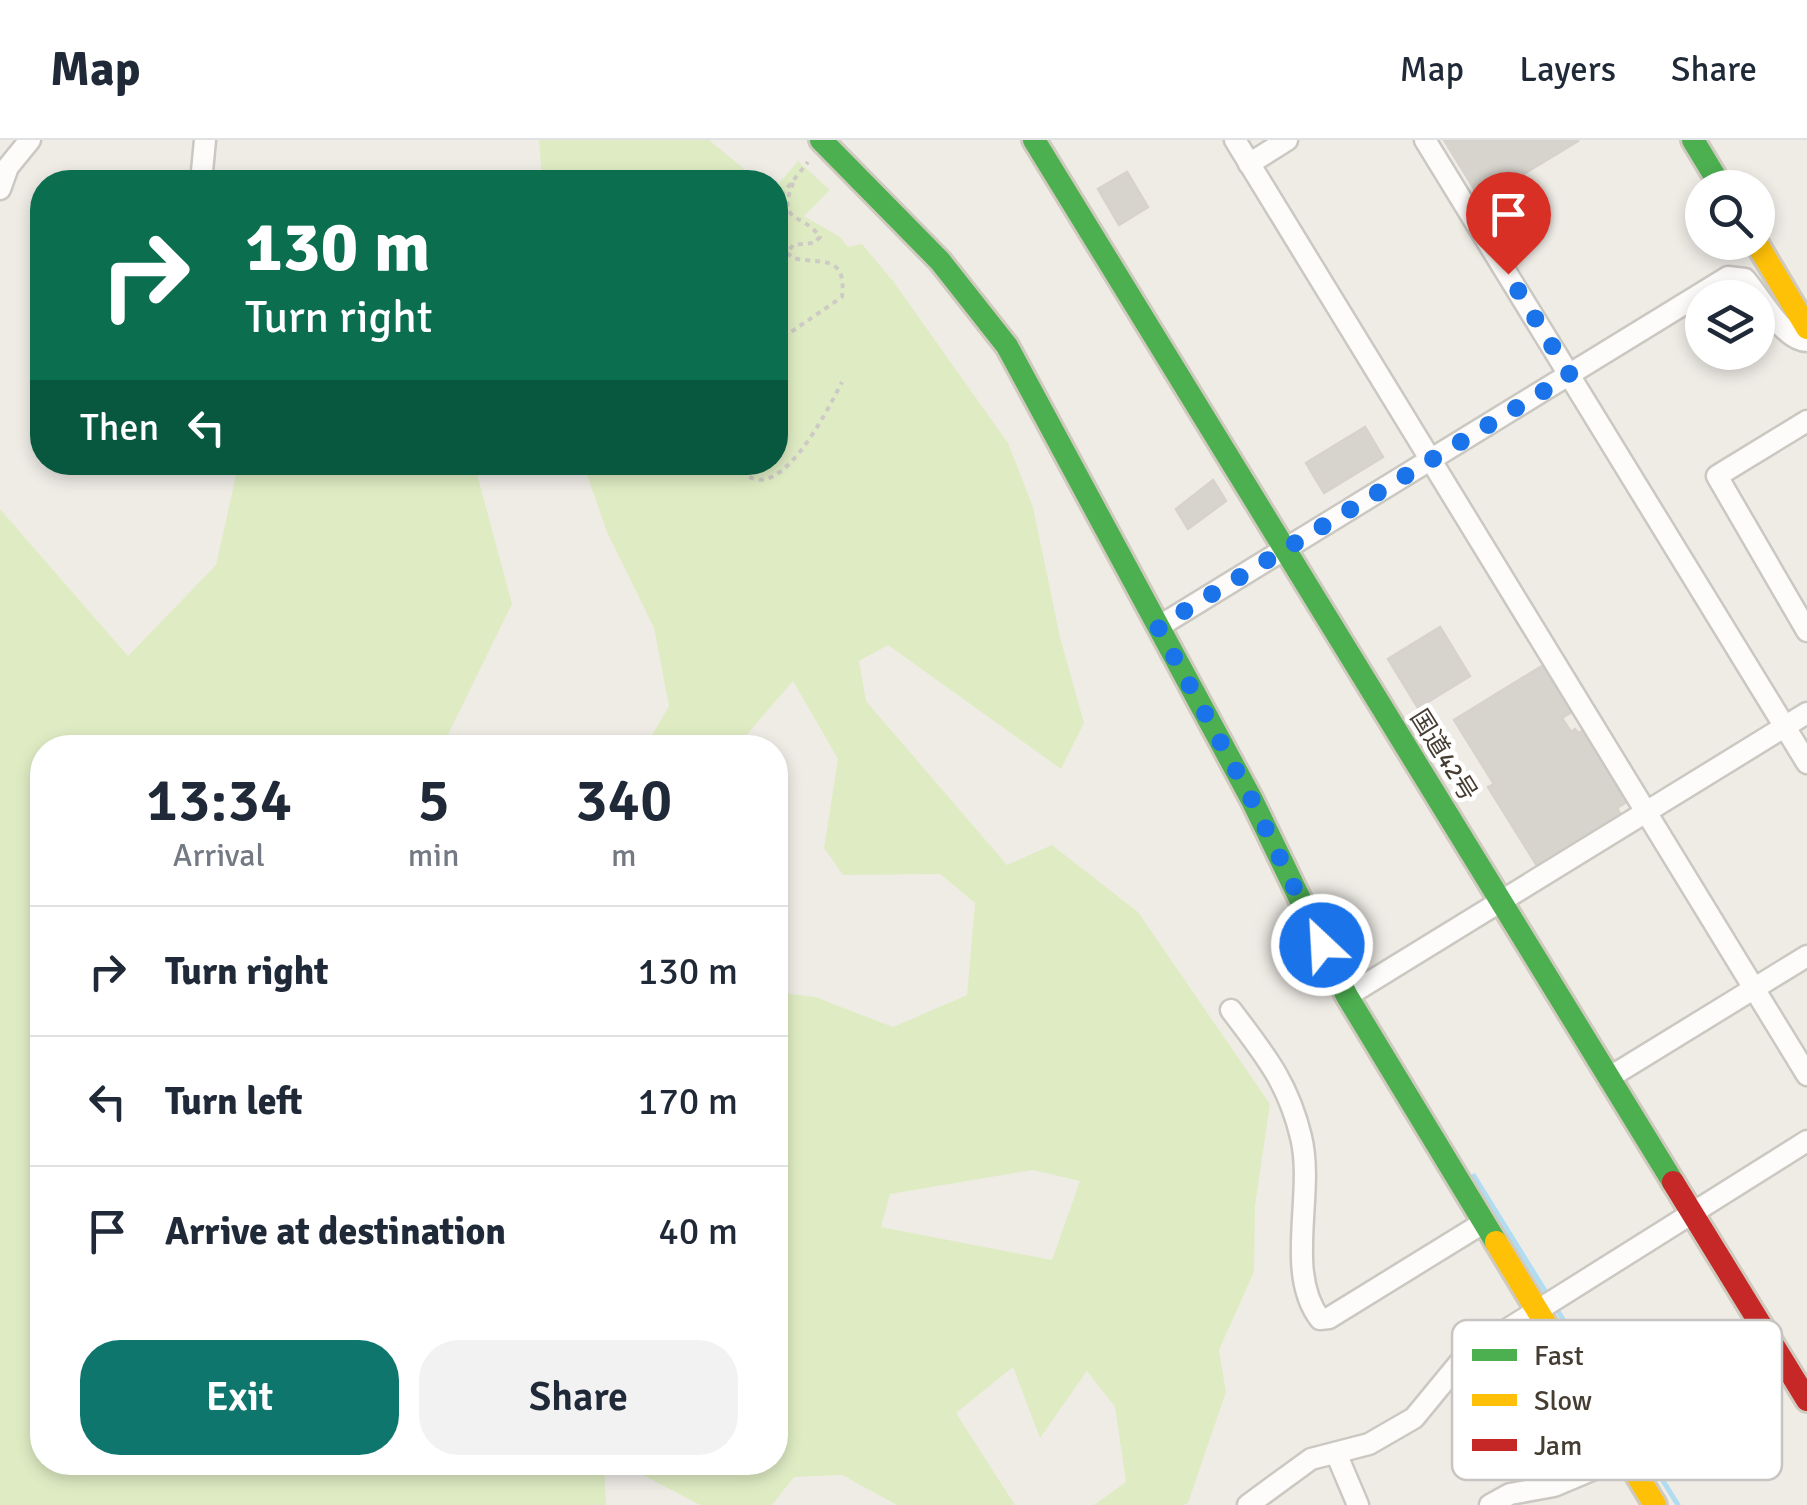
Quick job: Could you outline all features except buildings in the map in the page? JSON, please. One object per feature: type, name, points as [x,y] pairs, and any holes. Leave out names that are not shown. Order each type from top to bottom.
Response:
[{"type":"main road","name":"国道42号","points":[[1034,140],[1758,1320]]},
{"type":"main road","points":[[1693,140],[1711,170]]},
{"type":"main road","points":[[822,141],[940,262],[998,332],[1252,800],[1347,996],[1542,1320]]},
{"type":"main road","points":[[1767,260],[1807,328]]},
{"type":"main road","name":"国道42号","points":[[1782,1359],[1807,1400]]},
{"type":"main road","points":[[1640,1480],[1656,1505]]},
{"type":"street","points":[[0,188],[8,167],[30,140]]},
{"type":"street","points":[[203,170],[204,140]]},
{"type":"street","points":[[1235,140],[1807,1074]]},
{"type":"street","points":[[1249,164],[1286,140]]},
{"type":"street","points":[[1425,140],[1807,762]]},
{"type":"street","points":[[1158,627],[1715,284],[1735,276],[1745,279],[1787,333],[1798,341],[1807,340]]},
{"type":"street","points":[[1807,420],[1718,476],[1807,632]]},
{"type":"street","points":[[1347,996],[1807,713]]},
{"type":"street","points":[[1610,1077],[1807,956]]},
{"type":"street","points":[[1231,1010],[1284,1084],[1302,1140],[1307,1196],[1302,1268],[1310,1305],[1320,1319],[1328,1318],[1483,1224]]},
{"type":"street","points":[[1521,1320],[1807,1141]]},
{"type":"street","points":[[1248,1505],[1310,1460],[1370,1444],[1414,1418],[1452,1372]]},
{"type":"street","points":[[1336,1453],[1358,1505]]},
{"type":"street","points":[[1490,1505],[1510,1494],[1568,1480]]},
{"type":"path","points":[[788,187],[822,141]]},
{"type":"path","points":[[788,200],[794,180]]},
{"type":"path","points":[[788,211],[820,237],[814,243],[792,245],[788,251]]},
{"type":"path","points":[[788,254],[792,258],[832,264],[840,273],[842,297],[788,334]]},
{"type":"path","points":[[788,466],[823,419],[842,382]]},
{"type":"path","points":[[744,475],[758,480],[775,475]]},
{"type":"green space","points":[[539,140],[709,140],[744,169],[744,170],[541,170]]},
{"type":"green space","points":[[798,161],[830,190],[804,216],[840,237],[848,247],[862,244],[893,281],[1008,443],[1033,507],[1060,637],[1084,723],[1061,769],[888,645],[859,661],[866,701],[1007,865],[1052,845],[1138,912],[1270,1104],[1255,1206],[1254,1272],[1219,1350],[1226,1392],[1188,1503],[1094,1505],[1126,1482],[1115,1407],[1087,1371],[1040,1438],[1013,1367],[956,1413],[1015,1505],[897,1505],[842,1475],[794,1477],[772,1505],[700,1505],[643,1475],[788,1475],[788,994],[815,997],[893,1027],[967,995],[975,903],[940,874],[843,875],[824,848],[838,759],[793,681],[746,735],[652,735],[669,706],[654,628],[607,532],[587,475],[788,475],[788,173]],"holes":[[[1033,1170],[1080,1181],[1052,1260],[881,1227],[890,1194]]]},
{"type":"green space","points":[[236,475],[477,475],[512,604],[448,735],[30,735],[30,1475],[605,1475],[606,1505],[0,1505],[0,509],[128,656],[216,565]]},
{"type":"waterway","points":[[1474,1176],[1550,1299]]},
{"type":"waterway","points":[[1556,1308],[1563,1320]]},
{"type":"waterway","points":[[1663,1480],[1678,1505]]},
{"type":"traffic: fast","points":[[821,140],[940,261],[1007,346],[1252,800],[1347,996],[1496,1242]]},
{"type":"traffic: fast","points":[[1034,140],[1673,1182]]},
{"type":"traffic: fast","points":[[1693,140],[1711,170]]},
{"type":"traffic: slow","points":[[1767,260],[1807,328]]},
{"type":"traffic: slow","points":[[1496,1242],[1543,1320]]},
{"type":"traffic: slow","points":[[1640,1480],[1655,1505]]},
{"type":"traffic: jam","points":[[1673,1182],[1758,1320]]},
{"type":"traffic: jam","points":[[1782,1359],[1807,1400]]},
{"type":"route","points":[[1322,945],[1252,800],[1158,627],[1570,375],[1508,274]]}]
